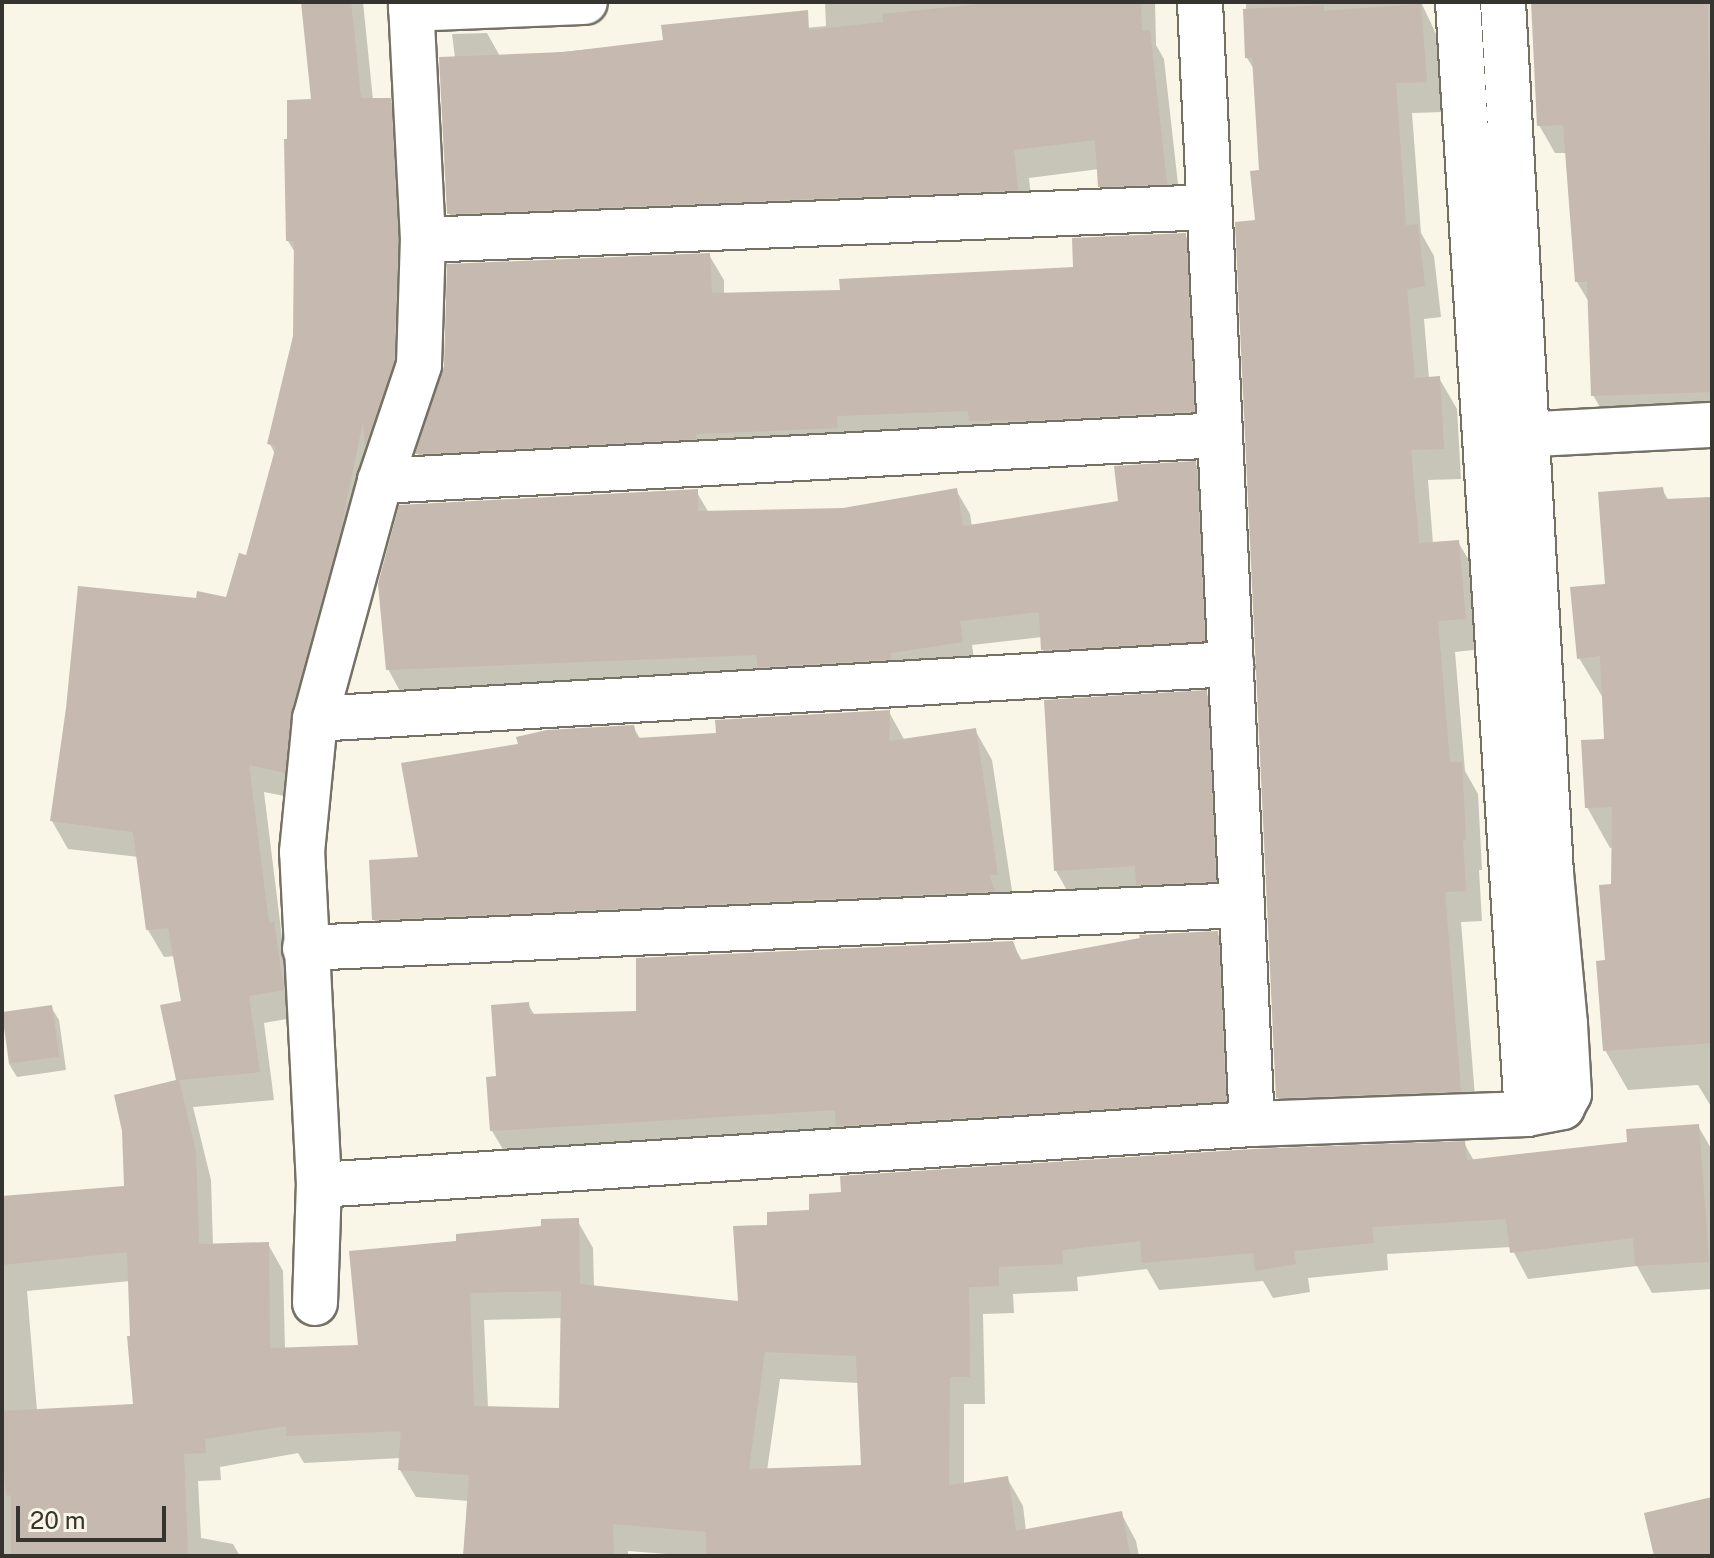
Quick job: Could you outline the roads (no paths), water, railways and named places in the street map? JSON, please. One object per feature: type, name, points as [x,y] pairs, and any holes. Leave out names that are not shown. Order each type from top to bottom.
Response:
[{"type":"street","points":[[315,1303],[319,1185],[302,852],[315,719],[380,481],[419,365],[423,240],[411,6],[585,2]]},
{"type":"street","points":[[1200,2],[1252,1124]]},
{"type":"street","points":[[319,1185],[1252,1124],[1527,1114],[1562,1107],[1569,1094],[1551,874],[1458,2]]},
{"type":"street","points":[[1503,2],[1506,436]]},
{"type":"street","points":[[423,240],[1209,207]]},
{"type":"street","points":[[1506,436],[1712,425]]},
{"type":"street","points":[[380,481],[1220,435]]},
{"type":"street","points":[[315,719],[1231,664]]},
{"type":"street","points":[[305,948],[1242,905]]}]
